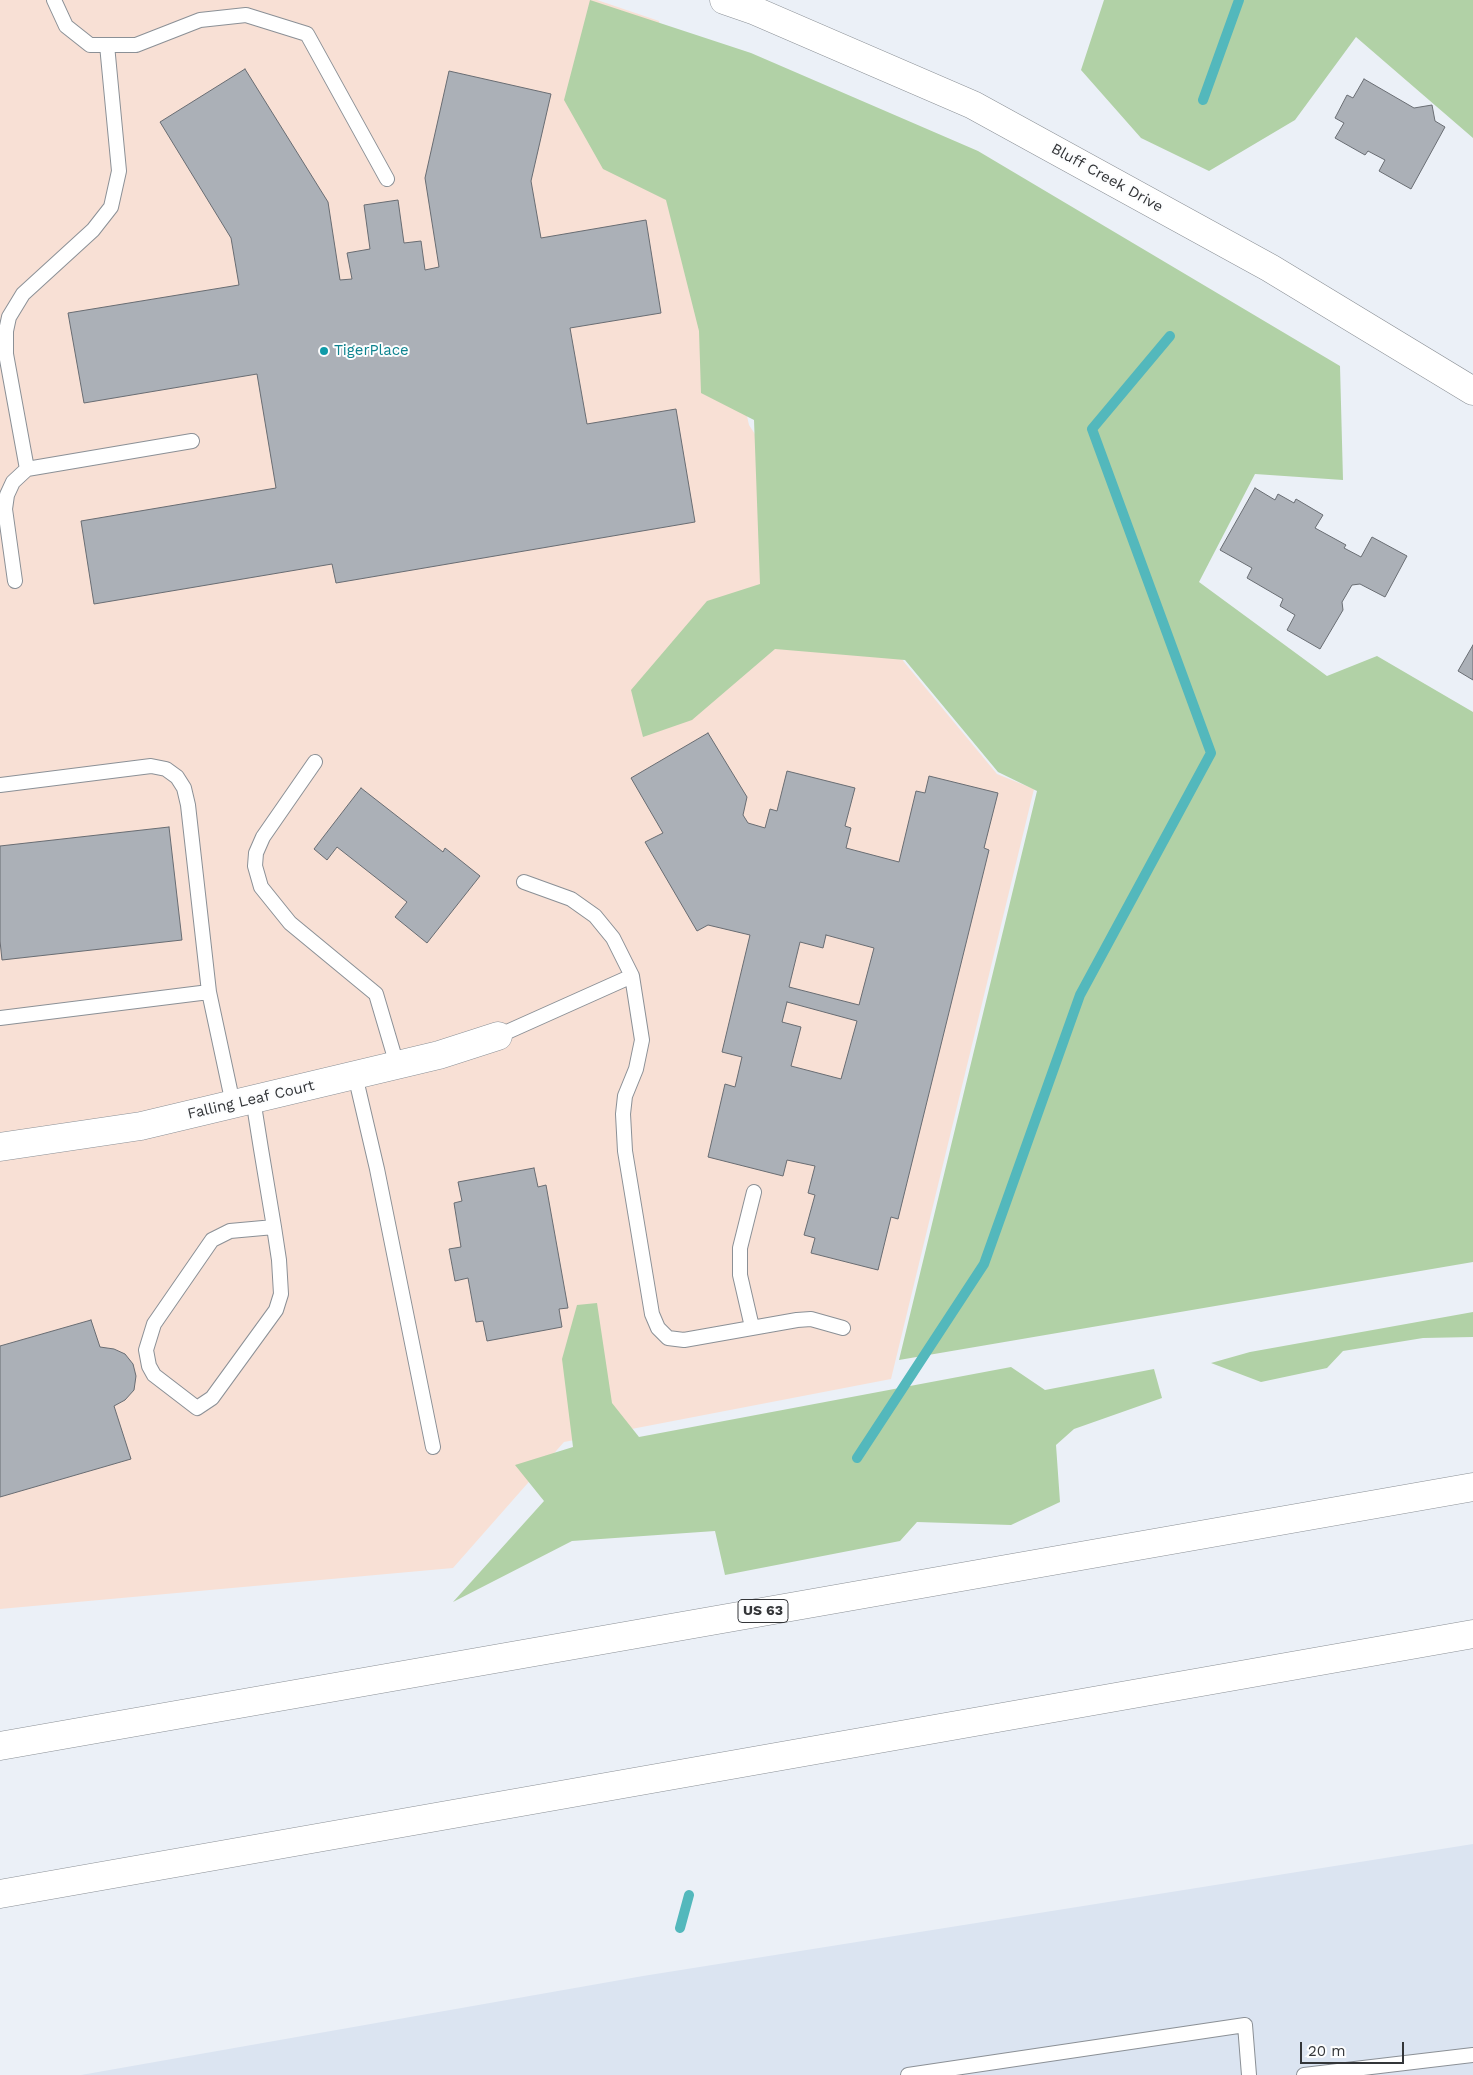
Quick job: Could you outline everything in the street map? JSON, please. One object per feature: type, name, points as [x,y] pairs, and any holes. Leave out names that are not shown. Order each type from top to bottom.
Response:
[{"type":"main road","name":"Bluff Creek Drive","points":[[724,0],[753,10],[974,105],[1270,268],[1473,390]]},
{"type":"main road","name":"Falling Leaf Court","points":[[0,1147],[141,1126],[439,1055],[498,1036]]},
{"type":"main road","name":"US 63","points":[[0,1746],[1473,1487]]},
{"type":"main road","points":[[0,1894],[1473,1634]]},
{"type":"main road","points":[[0,1730],[53,1736]]},
{"type":"main road","points":[[0,1909],[63,1883]]},
{"type":"lane","points":[[54,0],[66,26],[90,45],[136,46],[200,20],[246,15],[307,34],[387,179]]},
{"type":"lane","points":[[27,469],[6,354],[6,331],[9,316],[23,294],[92,230],[111,207],[118,172],[107,45]]},
{"type":"lane","points":[[15,581],[5,509],[7,495],[12,482],[27,469],[192,442]]},
{"type":"lane","points":[[315,762],[264,837],[256,853],[255,866],[261,887],[290,923],[376,994],[397,1065]]},
{"type":"lane","points":[[0,785],[151,766],[166,769],[177,777],[184,788],[188,806],[209,992],[243,1102],[274,1226],[282,1281],[281,1294],[276,1310],[212,1398],[197,1408],[154,1375],[149,1366],[146,1350],[154,1324],[212,1240],[230,1231],[274,1226]]},
{"type":"lane","points":[[524,882],[572,899],[595,916],[613,938],[632,976],[642,1040],[636,1069],[625,1096],[623,1114],[625,1151],[652,1314],[658,1328],[668,1338],[684,1340],[752,1327],[811,1319],[842,1328]]},
{"type":"lane","points":[[498,1036],[632,976]]},
{"type":"lane","points":[[0,1018],[209,992]]},
{"type":"lane","points":[[355,1075],[378,1169],[433,1448]]},
{"type":"lane","points":[[752,1327],[740,1274],[740,1248],[754,1192]]},
{"type":"lane","points":[[908,2075],[1245,2025],[1249,2075]]},
{"type":"lane","points":[[1304,2075],[1473,2055]]},
{"type":"shaded area","points":[[0,0],[597,0],[659,21],[749,425],[904,662],[997,774],[1034,789],[891,1379],[564,1442],[453,1568],[0,1609]]},
{"type":"shaded area","points":[[1473,1844],[1473,2075],[81,2075],[643,1976]]},
{"type":"green space","points":[[590,0],[751,53],[978,151],[1340,366],[1343,480],[1255,474],[1199,582],[1327,676],[1377,656],[1473,712],[1473,1262],[899,1360],[1037,791],[998,772],[905,660],[775,649],[692,720],[643,737],[631,690],[707,601],[760,584],[754,420],[701,393],[699,331],[666,200],[603,169],[564,100]]},
{"type":"green space","points":[[1104,0],[1473,0],[1473,138],[1356,37],[1295,120],[1209,171],[1141,138],[1081,70]]},
{"type":"green space","points":[[597,1303],[612,1403],[639,1437],[1011,1367],[1045,1390],[1154,1369],[1162,1398],[1074,1429],[1056,1445],[1060,1502],[1011,1525],[917,1522],[900,1541],[725,1575],[715,1531],[572,1541],[453,1602],[544,1501],[515,1465],[573,1447],[562,1359],[577,1305]]},
{"type":"green space","points":[[1473,1312],[1473,1337],[1423,1338],[1343,1351],[1327,1368],[1261,1382],[1211,1363],[1250,1352]]},
{"type":"building","name":"TigerPlace","points":[[245,69],[328,202],[340,280],[352,279],[347,253],[370,249],[364,205],[398,200],[404,243],[421,241],[425,270],[439,267],[425,178],[449,71],[551,94],[531,181],[541,238],[646,220],[661,313],[570,328],[587,424],[676,409],[695,522],[336,583],[332,564],[94,604],[81,521],[276,488],[257,374],[84,403],[68,313],[239,285],[231,238],[160,122]]},
{"type":"building","points":[[1364,79],[1414,108],[1432,105],[1435,121],[1445,127],[1411,189],[1379,171],[1385,160],[1368,151],[1365,155],[1335,138],[1344,123],[1335,118],[1347,95],[1353,98]]},
{"type":"building","points":[[1255,488],[1275,500],[1278,494],[1294,503],[1296,499],[1323,515],[1315,528],[1346,545],[1344,548],[1361,557],[1372,537],[1407,556],[1385,597],[1360,584],[1352,585],[1342,602],[1343,610],[1320,649],[1287,630],[1295,615],[1280,606],[1283,599],[1247,578],[1252,568],[1220,550]]},
{"type":"building","points":[[1473,645],[1473,680],[1458,671]]},
{"type":"building","points":[[708,733],[747,797],[743,815],[748,823],[765,828],[770,809],[777,811],[787,771],[855,788],[845,826],[851,828],[846,848],[899,862],[916,791],[925,793],[929,776],[998,793],[984,848],[989,850],[898,1219],[891,1217],[878,1270],[811,1253],[815,1238],[804,1235],[815,1195],[808,1193],[815,1166],[787,1160],[783,1176],[708,1157],[725,1084],[735,1087],[742,1057],[722,1052],[750,935],[708,925],[697,931],[645,842],[663,833],[631,778]],"holes":[[[826,935],[874,948],[859,1005],[789,987],[800,942],[823,948]],[[787,1002],[857,1021],[841,1079],[791,1066],[801,1027],[782,1022]]]},
{"type":"building","points":[[361,788],[443,852],[445,848],[480,876],[427,943],[395,917],[407,902],[337,847],[327,860],[314,849]]},
{"type":"building","points":[[169,827],[182,940],[2,960],[0,941],[0,846]]},
{"type":"building","points":[[534,1168],[538,1187],[546,1185],[568,1308],[559,1309],[562,1327],[487,1341],[483,1321],[476,1322],[468,1278],[455,1281],[449,1249],[461,1247],[454,1203],[462,1201],[458,1182]]},
{"type":"building","points":[[91,1320],[100,1347],[114,1349],[125,1354],[133,1364],[136,1376],[134,1390],[125,1400],[114,1406],[131,1459],[0,1497],[0,1346]]},
{"type":"waterway","points":[[1203,100],[1239,0]]},
{"type":"waterway","points":[[857,1458],[984,1264],[1080,995],[1211,753],[1092,429],[1170,336]]},
{"type":"waterway","points":[[680,1928],[689,1895]]},
{"type":"place","name":"TigerPlace","points":[[324,351]]}]
